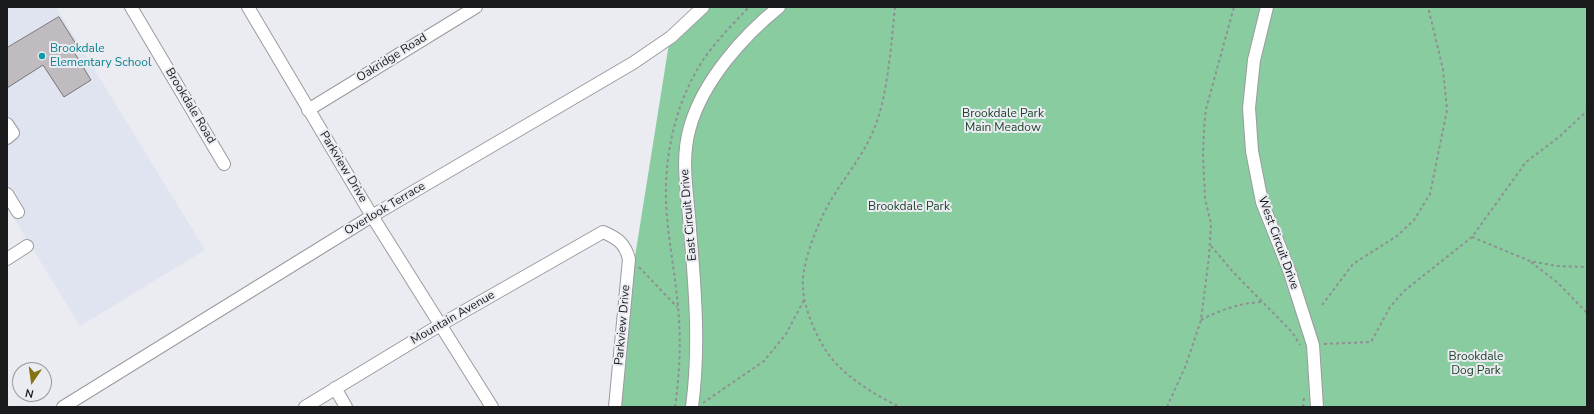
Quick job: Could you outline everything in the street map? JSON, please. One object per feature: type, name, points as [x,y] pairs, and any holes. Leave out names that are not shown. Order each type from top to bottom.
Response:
[{"type":"street","name":"Brookdale Road","points":[[131,7],[224,164]]},
{"type":"street","name":"Parkview Drive","points":[[248,7],[372,216],[492,407]]},
{"type":"street","name":"Oakridge Road","points":[[308,110],[476,7]]},
{"type":"street","name":"Overlook Terrace","points":[[63,407],[372,216],[633,63],[671,37],[703,7]]},
{"type":"street","name":"East Circuit Drive","points":[[696,406],[696,303],[689,210],[684,181],[685,153],[690,126],[703,96],[725,61],[762,21],[779,7]]},
{"type":"street","name":"West Circuit Drive","points":[[1267,7],[1254,60],[1250,100],[1252,151],[1262,202],[1289,270],[1307,346],[1317,407]]},
{"type":"street","points":[[7,124],[13,133],[7,138]]},
{"type":"street","points":[[7,194],[18,212]]},
{"type":"street","name":"Parkview Drive","points":[[603,232],[615,237],[624,245],[629,259],[615,407]]},
{"type":"street","name":"Mountain Avenue","points":[[305,407],[440,325],[603,232]]},
{"type":"street","points":[[7,259],[27,246]]},
{"type":"street","points":[[335,388],[346,407]]},
{"type":"path","points":[[895,7],[881,109],[873,130],[827,208],[817,229],[804,270],[803,287],[805,300],[815,330],[833,360],[862,385],[900,407]]},
{"type":"path","points":[[1167,407],[1186,365],[1200,320],[1210,245],[1211,224],[1206,198],[1203,155],[1206,109],[1234,7]]},
{"type":"path","points":[[1322,305],[1353,264],[1397,236],[1414,220],[1430,194],[1447,110],[1443,69],[1428,7]]},
{"type":"path","points":[[1210,245],[1234,273],[1307,346],[1371,342],[1390,307],[1404,291],[1472,237],[1526,162],[1559,137],[1587,111]]},
{"type":"path","points":[[1472,237],[1530,261],[1558,266],[1587,267]]},
{"type":"path","points":[[1530,261],[1558,283],[1587,313]]},
{"type":"path","points":[[634,262],[678,308]]},
{"type":"path","points":[[696,406],[728,388],[764,361],[786,334],[805,300]]},
{"type":"path","points":[[1200,320],[1218,310],[1249,302],[1262,302]]},
{"type":"path","points":[[1303,407],[1304,397]]},
{"type":"shaded area","name":"Brookdale Elementary School","points":[[7,7],[56,7],[205,250],[80,326],[7,207]]},
{"type":"green space","name":"Brookdale Park","points":[[697,7],[1587,7],[1587,407],[611,407],[671,31]]},
{"type":"building","name":"Brookdale Elementary School","points":[[59,17],[76,44],[71,47],[91,80],[64,97],[43,65],[7,88],[7,48]]},
{"type":"place","name":"Brookdale Elementary School","points":[[42,56]]},
{"type":"park label","name":"Brookdale Park Main Meadow","points":[[1003,121]]},
{"type":"park label","name":"Brookdale Dog Park","points":[[1476,364]]}]
